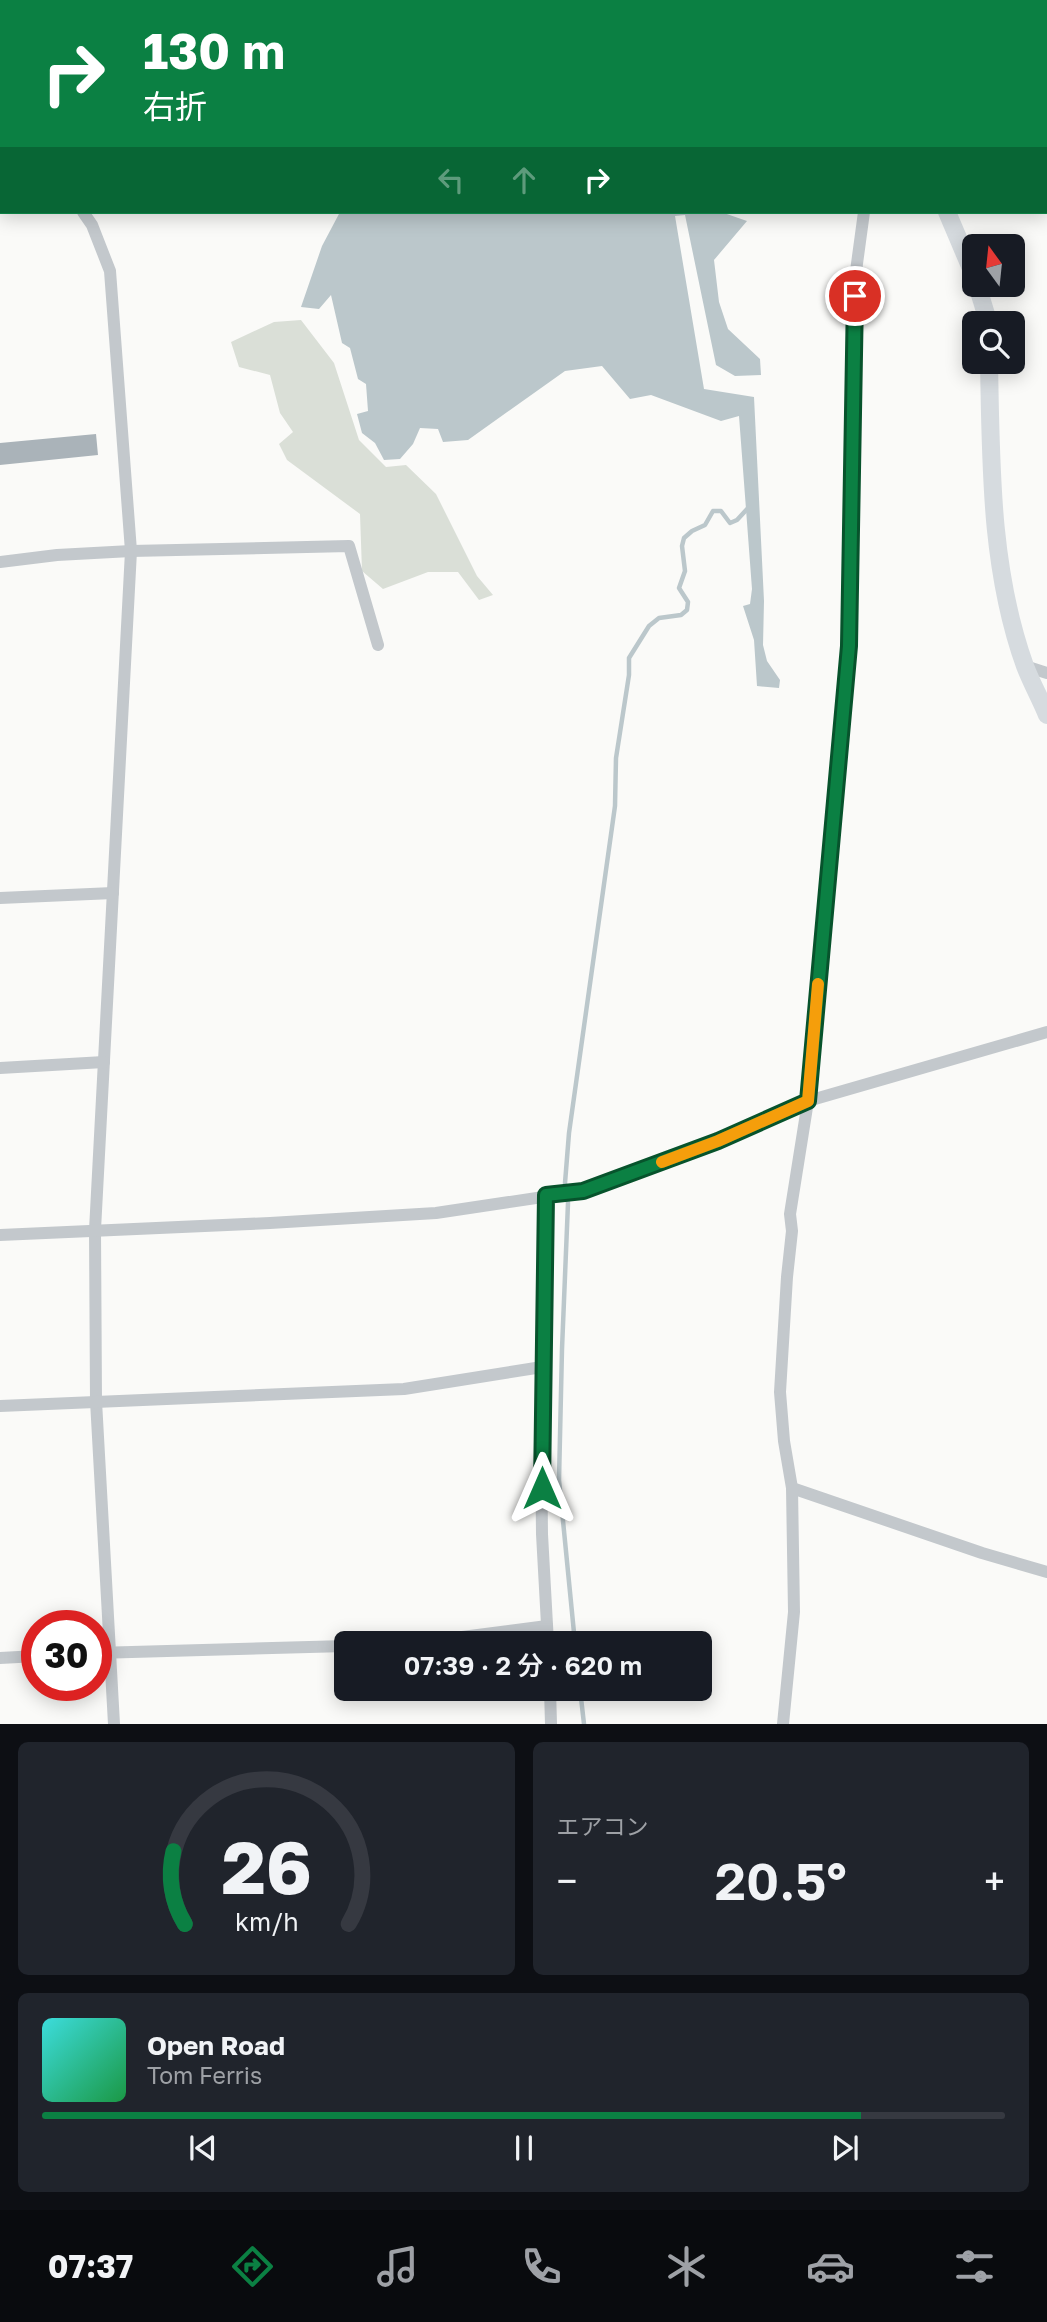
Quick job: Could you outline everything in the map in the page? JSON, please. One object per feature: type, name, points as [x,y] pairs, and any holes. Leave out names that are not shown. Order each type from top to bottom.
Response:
[{"type":"main road","points":[[948,214],[962,247]]},
{"type":"main road","points":[[989,374],[992,490],[1004,591],[1025,666],[1047,715]]},
{"type":"street","points":[[84,214],[92,225],[110,271],[131,551],[95,1230],[96,1401],[108,1610]]},
{"type":"street","points":[[783,1724],[794,1612],[792,1489],[783,1441],[780,1392],[792,1231],[790,1214],[808,1101],[849,646],[856,271],[864,214]]},
{"type":"street","points":[[0,562],[57,555],[131,551],[349,546],[378,645]]},
{"type":"street","points":[[1025,666],[1047,673]]},
{"type":"street","points":[[0,898],[113,893]]},
{"type":"street","points":[[0,1235],[436,1213],[583,1191],[718,1141],[808,1101],[1047,1031]]},
{"type":"street","points":[[0,1068],[104,1062]]},
{"type":"street","points":[[547,1631],[542,1534],[542,1367],[551,1195]]},
{"type":"street","points":[[0,1406],[404,1389],[542,1367]]},
{"type":"street","points":[[792,1489],[1047,1572]]},
{"type":"street","points":[[508,1631],[547,1626]]},
{"type":"street","points":[[112,1652],[334,1646]]},
{"type":"street","points":[[0,1658],[21,1657]]},
{"type":"street","points":[[112,1676],[114,1724]]},
{"type":"street","points":[[550,1701],[551,1724]]},
{"type":"shaded area","points":[[339,214],[727,214],[747,221],[714,260],[719,302],[728,329],[760,359],[761,375],[735,376],[716,365],[685,215],[675,216],[704,389],[754,397],[764,601],[763,645],[767,661],[780,680],[779,688],[757,686],[754,640],[743,606],[750,604],[752,589],[739,416],[721,421],[651,395],[630,399],[602,366],[565,371],[468,440],[443,442],[438,429],[420,428],[413,444],[400,459],[384,460],[375,443],[362,433],[357,414],[368,411],[366,384],[358,379],[350,348],[342,343],[331,295],[319,309],[301,307],[322,246]]},
{"type":"shaded area","points":[[301,320],[334,363],[359,440],[386,467],[406,465],[436,494],[477,576],[493,595],[479,600],[458,572],[428,572],[383,589],[362,571],[360,514],[287,460],[279,444],[293,432],[280,413],[270,375],[239,367],[231,342],[274,322]]},
{"type":"building","points":[[96,434],[98,455],[0,465],[0,443]]},
{"type":"waterway","points":[[574,1631],[559,1480],[568,1203],[565,1183],[569,1133],[615,806],[616,758],[629,675],[629,658],[649,626],[659,618],[681,615],[687,610],[688,602],[679,588],[685,571],[682,546],[684,538],[705,525],[713,511],[721,511],[730,523],[737,520],[749,507]]},
{"type":"waterway","points":[[581,1701],[584,1724]]},
{"type":"slow traffic","points":[[662,1162],[718,1141],[808,1101],[818,984]]},
{"type":"route","points":[[542,1488],[546,1195],[583,1191],[718,1141],[808,1101],[849,646],[855,296]]}]
